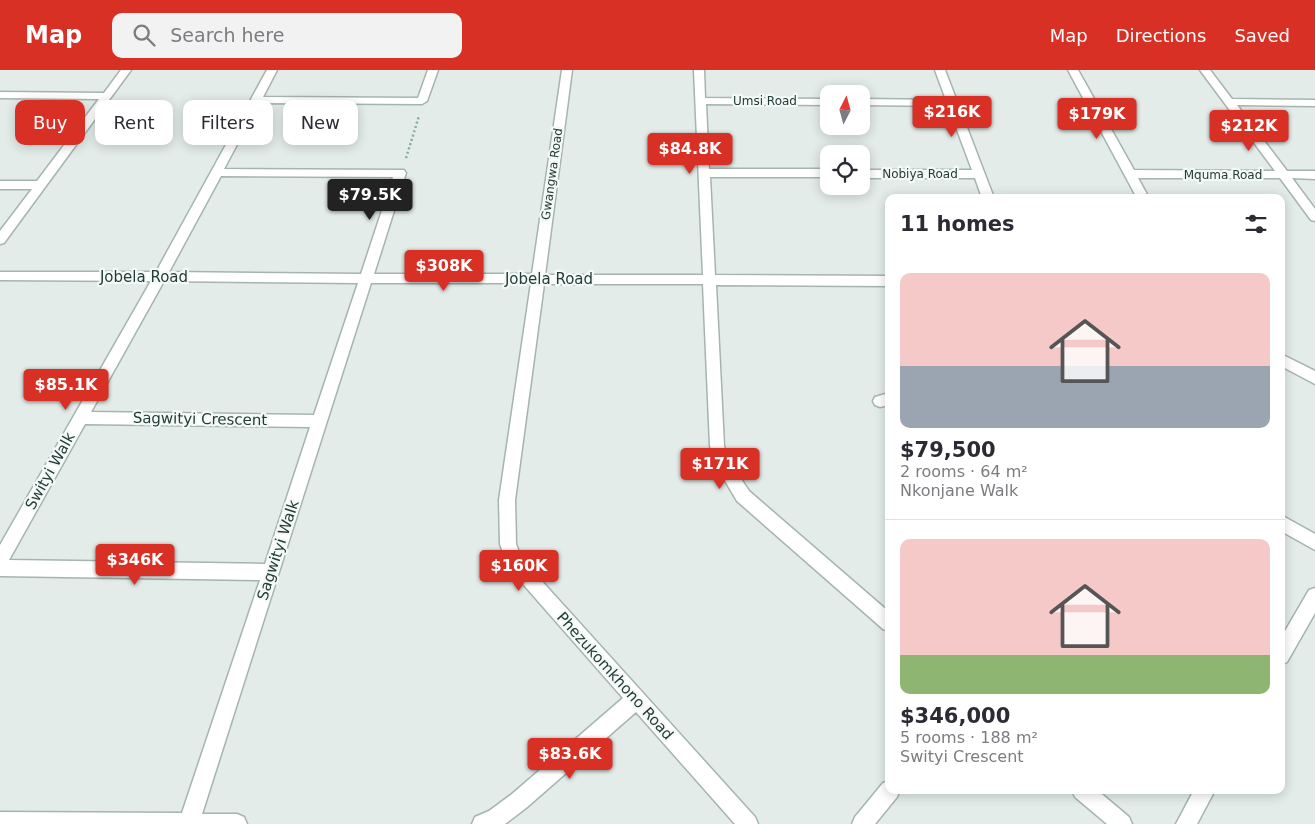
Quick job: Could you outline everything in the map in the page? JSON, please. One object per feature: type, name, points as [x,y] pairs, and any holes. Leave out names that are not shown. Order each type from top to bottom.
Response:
[{"type":"street","points":[[0,240],[126,70]]},
{"type":"street","name":"Swityi Walk","points":[[256,100],[272,70]]},
{"type":"street","points":[[273,100],[422,101],[433,70]]},
{"type":"street","name":"Gwangwa Road","points":[[538,279],[567,70]]},
{"type":"street","points":[[699,70],[717,446],[723,464],[743,496],[885,620]]},
{"type":"street","points":[[940,70],[987,194]]},
{"type":"street","points":[[1073,70],[1141,194]]},
{"type":"street","points":[[1205,70],[1315,217]]},
{"type":"street","points":[[0,95],[108,96]]},
{"type":"street","name":"Umsi Road","points":[[701,101],[820,102]]},
{"type":"street","points":[[870,102],[953,103]]},
{"type":"street","points":[[1228,102],[1315,103]]},
{"type":"street","name":"Swityi Walk","points":[[0,561],[160,277],[232,145]]},
{"type":"street","points":[[217,172],[400,174]]},
{"type":"street","points":[[703,173],[820,174]]},
{"type":"street","name":"Sagwityi Walk","points":[[189,823],[400,174]]},
{"type":"street","name":"Nobiya Road","points":[[870,174],[980,174]]},
{"type":"street","name":"Mquma Road","points":[[1130,174],[1315,175]]},
{"type":"street","points":[[0,185],[41,185]]},
{"type":"street","name":"Jobela Road","points":[[0,276],[885,281]]},
{"type":"street","name":"Phezukomkhono Road","points":[[538,279],[507,500],[508,544],[514,562],[635,700],[748,824]]},
{"type":"street","points":[[1285,361],[1315,378]]},
{"type":"street","name":"Sagwityi Crescent","points":[[79,418],[321,421]]},
{"type":"street","points":[[1285,524],[1315,543]]},
{"type":"street","points":[[0,568],[271,572]]},
{"type":"street","points":[[1285,649],[1315,596]]},
{"type":"street","points":[[482,824],[496,818],[520,801],[635,700]]},
{"type":"street","points":[[862,824],[887,794]]},
{"type":"street","points":[[1087,794],[1122,824]]},
{"type":"street","points":[[1186,824],[1203,794]]},
{"type":"street","points":[[0,822],[237,824]]},
{"type":"path","points":[[400,174],[412,140],[422,101]]}]
